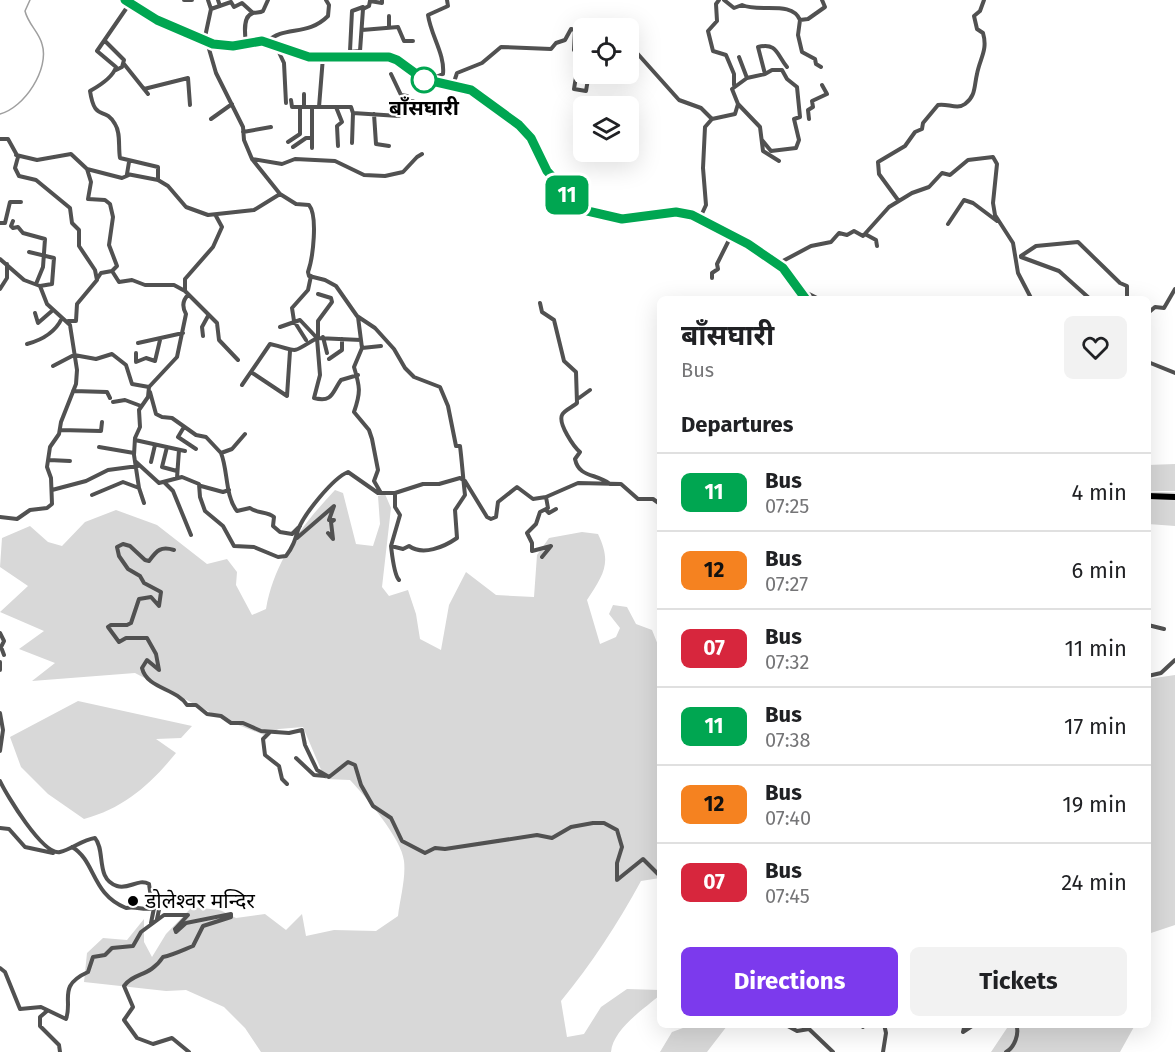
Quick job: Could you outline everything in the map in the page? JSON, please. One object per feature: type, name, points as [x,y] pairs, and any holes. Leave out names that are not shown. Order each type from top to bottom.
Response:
[{"type":"highway","points":[[128,2],[157,20],[209,42],[230,46],[267,42],[304,56],[393,58],[427,80],[463,87],[519,125],[531,138],[547,171],[583,210],[619,219],[680,212],[700,218],[729,233],[788,273],[804,296]]},
{"type":"highway","points":[[1151,496],[1175,497]]},
{"type":"street","points":[[184,0],[192,0]]},
{"type":"street","points":[[208,0],[211,9],[204,37],[209,42],[216,73],[232,104],[243,132],[243,140],[252,159],[280,194],[296,204],[309,205],[313,210],[314,236],[308,272],[309,290],[292,308],[294,321],[306,340]]},
{"type":"street","points":[[218,0],[220,6]]},
{"type":"street","points":[[211,9],[230,1],[234,7],[242,3],[253,13],[260,13],[268,0]]},
{"type":"street","points":[[267,42],[277,34],[294,33],[319,25],[328,16],[329,5],[326,0]]},
{"type":"street","points":[[344,57],[350,51],[352,11],[369,6],[370,1],[382,3],[382,0]]},
{"type":"street","points":[[427,80],[443,74],[444,67],[440,51],[430,34],[428,15],[448,6],[447,0]]},
{"type":"street","points":[[779,161],[763,152],[760,127],[738,104],[732,94],[734,74],[726,55],[713,51],[708,31],[717,21],[716,4],[721,0],[734,8],[742,5],[749,8],[786,8],[798,15],[800,21],[798,34],[802,52],[814,59],[821,67]]},
{"type":"street","points":[[800,21],[823,11],[825,7],[822,0]]},
{"type":"street","points":[[898,200],[879,174],[878,162],[905,146],[915,132],[922,129],[923,123],[938,105],[957,107],[964,105],[975,92],[976,74],[985,52],[983,33],[977,29],[975,16],[980,11],[984,0]]},
{"type":"street","points":[[116,70],[116,67],[97,51],[128,2]]},
{"type":"street","points":[[350,51],[360,51],[363,9]]},
{"type":"street","points":[[246,43],[244,28],[253,13]]},
{"type":"street","points":[[389,16],[389,27]]},
{"type":"street","points":[[377,28],[378,19]]},
{"type":"street","points":[[362,30],[398,27],[404,41],[413,41]]},
{"type":"street","points":[[455,80],[458,73],[482,63],[496,49],[519,47],[550,49],[556,43],[565,40],[573,29]]},
{"type":"street","points":[[105,41],[124,60],[124,64],[148,94]]},
{"type":"street","points":[[765,74],[758,48],[765,44],[778,51],[788,68]]},
{"type":"street","points":[[276,45],[284,63],[286,103]]},
{"type":"street","points":[[639,53],[679,100],[701,108],[712,119]]},
{"type":"street","points":[[319,107],[323,57]]},
{"type":"street","points":[[739,57],[747,78]]},
{"type":"street","points":[[124,64],[111,77],[90,91],[92,105],[95,111],[111,119],[116,125],[120,158],[129,162],[158,167],[158,180]]},
{"type":"street","points":[[734,85],[772,70],[782,70],[787,79],[797,87],[800,117],[794,119],[799,140],[796,148],[771,151],[762,139]]},
{"type":"street","points":[[390,74],[401,95],[400,100],[413,101],[418,108],[432,114]]},
{"type":"street","points":[[144,89],[188,78],[190,105]]},
{"type":"street","points":[[575,84],[574,88],[585,91],[587,84]]},
{"type":"street","points":[[809,118],[808,110],[813,107],[812,101],[827,94],[822,85]]},
{"type":"street","points":[[288,142],[300,134],[304,94]]},
{"type":"street","points":[[401,95],[407,96]]},
{"type":"street","points":[[291,100],[292,107],[351,107],[353,113],[352,143]]},
{"type":"street","points":[[353,113],[399,116],[404,102]]},
{"type":"street","points":[[211,119],[232,104]]},
{"type":"street","points":[[700,218],[706,205],[703,168],[705,127],[712,119],[735,114],[738,104]]},
{"type":"street","points":[[336,107],[342,123],[338,126],[338,146]]},
{"type":"street","points":[[312,108],[312,148]]},
{"type":"street","points":[[374,114],[376,144],[389,146]]},
{"type":"street","points":[[243,132],[271,127]]},
{"type":"street","points":[[293,147],[306,138],[312,138]]},
{"type":"street","points":[[0,139],[8,139],[18,157],[15,168],[19,176],[36,180],[70,208],[72,223],[79,230],[79,246],[95,270],[97,280]]},
{"type":"street","points":[[16,154],[37,160],[71,154],[87,169],[122,178],[130,175],[158,180],[168,186],[186,207],[216,216],[254,210],[280,194]]},
{"type":"street","points":[[252,159],[263,159],[279,164],[296,159],[335,161],[364,175],[376,176],[404,172],[417,157],[423,154]]},
{"type":"street","points":[[770,260],[781,262],[792,259],[810,246],[831,242],[839,234],[847,235],[854,231],[861,236],[898,200],[928,188],[942,173],[950,175],[968,160],[993,157],[997,164],[993,203],[998,221],[1013,243],[1019,257],[1018,273],[1030,296]]},
{"type":"street","points":[[129,162],[127,174],[130,175]]},
{"type":"street","points":[[13,221],[11,226],[13,228],[18,227],[23,233],[45,239],[38,285],[46,302],[53,310],[68,321],[76,321],[76,304],[101,273],[112,271],[117,267],[110,245],[111,208],[105,200],[88,200],[91,182],[87,169]]},
{"type":"street","points":[[948,224],[964,200],[973,203],[998,221]]},
{"type":"street","points":[[0,223],[5,223],[10,202],[21,201]]},
{"type":"street","points":[[191,535],[173,490],[165,483],[154,480],[135,461],[135,440],[140,427],[138,412],[149,389],[177,357],[186,314],[183,308],[187,293],[185,279],[219,238],[222,227],[216,216]]},
{"type":"street","points":[[712,278],[712,273],[718,269],[717,264],[728,242],[729,233]]},
{"type":"street","points":[[865,234],[876,240],[877,246]]},
{"type":"street","points":[[1019,257],[1036,246],[1078,242],[1120,283],[1127,286],[1127,296]]},
{"type":"street","points":[[0,259],[24,280],[38,285],[52,284],[54,259],[43,254],[29,252]]},
{"type":"street","points":[[1019,257],[1059,271],[1087,296]]},
{"type":"street","points":[[0,289],[7,278],[7,264]]},
{"type":"street","points":[[112,271],[119,282],[132,280],[145,285],[174,285],[187,293],[219,327],[219,340],[238,360]]},
{"type":"street","points":[[310,276],[331,282],[357,316],[375,328],[414,377],[440,387],[446,399],[456,446],[460,446],[463,458],[460,464],[465,495],[455,510],[457,538],[448,546],[422,551],[414,551],[409,546],[403,549],[390,546]]},
{"type":"street","points":[[1151,310],[1155,307],[1164,308],[1175,289]]},
{"type":"street","points":[[801,290],[814,296]]},
{"type":"street","points":[[318,294],[332,300],[318,321],[320,375],[314,398],[325,400],[331,398],[341,380],[358,375]]},
{"type":"street","points":[[540,303],[542,312],[554,320],[564,361],[576,372],[578,399]]},
{"type":"street","points":[[35,314],[38,322],[53,310]]},
{"type":"street","points":[[203,336],[202,327],[208,316]]},
{"type":"street","points":[[357,316],[362,348],[354,367],[358,375],[360,399],[354,412],[369,430],[378,470],[374,481],[382,490],[381,493]]},
{"type":"street","points":[[27,344],[52,332],[62,318]]},
{"type":"street","points":[[0,517],[15,519],[30,510],[49,507],[53,501],[47,469],[50,447],[60,430],[77,375],[68,321]]},
{"type":"street","points":[[280,327],[294,321],[304,322],[320,337],[327,353]]},
{"type":"street","points":[[138,343],[160,340],[183,333]]},
{"type":"street","points":[[242,385],[270,345],[290,351],[301,349],[320,337],[361,340]]},
{"type":"street","points":[[329,359],[342,350],[342,339]]},
{"type":"street","points":[[136,353],[136,362],[146,358],[155,361],[160,340]]},
{"type":"street","points":[[362,348],[381,346]]},
{"type":"street","points":[[251,372],[287,396],[290,351]]},
{"type":"street","points":[[53,366],[75,355],[96,359],[115,354],[126,365],[132,384],[149,389]]},
{"type":"street","points":[[1151,364],[1175,373]]},
{"type":"street","points":[[149,389],[156,414],[173,418],[184,427],[208,438],[221,453],[226,464],[229,490],[237,511],[250,508],[270,514],[274,517],[273,526],[280,532],[292,534],[319,498],[344,473],[351,472],[369,488],[381,493],[395,493],[423,484],[464,479]]},
{"type":"street","points":[[590,390],[562,415],[563,428],[580,452],[574,460],[580,471],[610,484]]},
{"type":"street","points":[[73,392],[107,392],[111,400],[125,400],[141,406]]},
{"type":"street","points":[[60,430],[102,431],[102,422]]},
{"type":"street","points":[[184,427],[178,438],[196,449]]},
{"type":"street","points":[[221,453],[232,449],[245,434]]},
{"type":"street","points":[[135,440],[185,451]]},
{"type":"street","points":[[151,462],[155,445]]},
{"type":"street","points":[[99,447],[134,453]]},
{"type":"street","points":[[167,447],[162,467],[177,471]]},
{"type":"street","points":[[177,478],[179,450]]},
{"type":"street","points":[[49,460],[70,461]]},
{"type":"street","points":[[52,490],[86,481],[108,470],[139,466]]},
{"type":"street","points":[[139,466],[139,489],[144,502]]},
{"type":"street","points":[[165,483],[177,478],[194,480],[200,485],[223,492],[229,490]]},
{"type":"street","points":[[464,479],[488,519],[496,517],[498,502],[517,487],[533,499],[546,497],[578,483],[610,484],[626,486],[638,499],[653,499],[657,502]]},
{"type":"street","points":[[92,495],[123,482],[139,489]]},
{"type":"street","points":[[200,485],[200,497],[206,511],[223,526],[234,546],[254,547],[278,557],[286,556],[297,538],[300,526]]},
{"type":"street","points":[[395,493],[395,507],[400,515],[390,546],[394,556],[395,575],[399,580]]},
{"type":"street","points":[[546,497],[548,501],[546,510]]},
{"type":"street","points":[[297,538],[334,506],[329,520],[334,520],[331,522],[333,539],[328,533]]},
{"type":"street","points":[[542,557],[551,546],[531,550],[532,543],[527,532],[536,524],[540,512],[546,510],[549,513],[556,509]]},
{"type":"street","points":[[174,550],[165,547],[158,550],[149,561],[145,561],[130,546],[123,544],[117,547],[119,555],[129,569],[140,576],[151,588],[157,588],[162,597],[159,606],[151,597],[138,599],[131,622],[127,625],[111,624],[108,627],[109,632],[119,642],[126,638],[147,638],[156,654],[159,670],[147,660],[142,668],[144,675],[165,689],[176,692],[187,705],[196,705],[207,714],[221,716],[231,723],[243,723],[253,729],[289,733],[302,730],[305,745],[317,770],[326,776]]},
{"type":"street","points":[[1151,626],[1164,629]]},
{"type":"street","points":[[0,633],[4,641],[1,647],[3,655]]},
{"type":"street","points":[[1151,675],[1161,673],[1175,660]]},
{"type":"street","points":[[0,662],[0,670]]},
{"type":"street","points":[[0,713],[3,725],[0,751]]},
{"type":"street","points":[[270,731],[263,739],[265,755],[279,766],[282,779],[287,784]]},
{"type":"street","points":[[296,758],[314,775],[331,776],[338,767],[348,762],[355,765],[361,785],[374,806],[391,818],[402,841],[425,853],[435,848],[445,849],[537,835],[552,838],[571,827],[604,823],[617,830],[622,843],[617,880],[644,859],[657,873]]},
{"type":"street","points":[[0,781],[28,826],[49,849],[58,853]]},
{"type":"street","points":[[0,828],[9,829],[26,848],[58,853],[95,838],[100,850],[101,866],[112,883],[122,887],[141,881],[149,884],[152,889],[151,898],[160,905],[157,919]]},
{"type":"street","points":[[72,846],[83,858],[105,896],[114,903],[126,908],[136,906],[155,909],[150,926]]},
{"type":"street","points":[[0,968],[5,972],[20,1009],[37,1007],[66,1019],[67,995],[76,978],[88,972],[93,957],[102,956],[112,948],[129,949],[135,944],[141,932],[157,919],[168,914],[188,915],[175,929],[176,932],[189,922],[232,914],[220,922],[203,927],[193,946],[181,948],[172,956],[163,957],[152,970],[131,978],[124,986],[133,1003],[132,1010],[124,1020],[132,1034],[153,1044],[172,1038],[189,1052]]},
{"type":"street","points":[[47,1011],[40,1017],[40,1026],[59,1045],[60,1052]]},
{"type":"street","points":[[790,1028],[794,1031],[808,1029],[832,1052]]},
{"type":"street","points":[[883,1052],[885,1028]]},
{"type":"street","points":[[1006,1052],[1015,1045],[1018,1028]]},
{"type":"shaded area","points":[[1175,464],[1175,491],[1151,491],[1151,465]]},
{"type":"shaded area","points":[[335,490],[343,493],[356,544],[373,546],[380,524],[378,496],[385,494],[391,508],[382,587],[389,596],[408,590],[416,614],[420,639],[441,650],[449,605],[466,572],[496,595],[534,597],[537,555],[549,538],[582,532],[598,534],[605,553],[602,575],[587,600],[600,644],[616,637],[620,628],[609,614],[613,605],[627,607],[636,624],[652,630],[657,642],[657,878],[641,881],[604,943],[561,1001],[567,1037],[584,1034],[601,1007],[627,989],[657,990],[657,997],[617,1035],[611,1052],[261,1052],[245,1028],[224,1007],[186,990],[166,991],[84,982],[87,953],[103,938],[127,940],[144,919],[144,942],[152,957],[166,934],[192,907],[220,910],[236,918],[265,914],[286,930],[302,914],[306,936],[334,930],[376,931],[398,916],[404,881],[404,861],[402,852],[390,830],[350,780],[325,779],[303,727],[279,729],[264,735],[223,719],[135,673],[32,681],[55,663],[19,649],[44,631],[0,612],[28,586],[0,567],[2,538],[30,526],[48,542],[62,546],[85,522],[116,510],[157,525],[207,564],[227,559],[237,572],[236,585],[252,615],[266,609],[283,560],[311,517]]},
{"type":"shaded area","points":[[1151,496],[1175,498],[1175,526],[1151,524]]},
{"type":"shaded area","points":[[1175,675],[1175,925],[1151,933],[1151,679]]},
{"type":"shaded area","points":[[78,701],[192,726],[181,738],[156,739],[176,753],[146,785],[112,809],[84,819],[48,794],[21,767],[10,737]]},
{"type":"shaded area","points":[[683,1028],[725,1028],[707,1052],[660,1052],[672,1032]]},
{"type":"shaded area","points":[[1007,1028],[1133,1028],[1120,1052],[991,1052]]},
{"type":"waterway","points":[[0,114],[18,104],[26,96],[39,76],[42,65],[42,44],[25,11],[30,0]]},
{"type":"bus line","name":"11","points":[[125,0],[157,20],[211,43],[230,46],[262,41],[309,57],[389,57],[397,60],[423,79],[471,90],[525,130],[547,171],[575,204],[583,210],[622,219],[676,212],[684,212],[700,218],[748,244],[783,268],[804,296]]},
{"type":"place","name":"बाँसघारी","points":[[424,80]]},
{"type":"place","name":"डोलेश्‍वर मन्दिर","points":[[133,901]]}]
